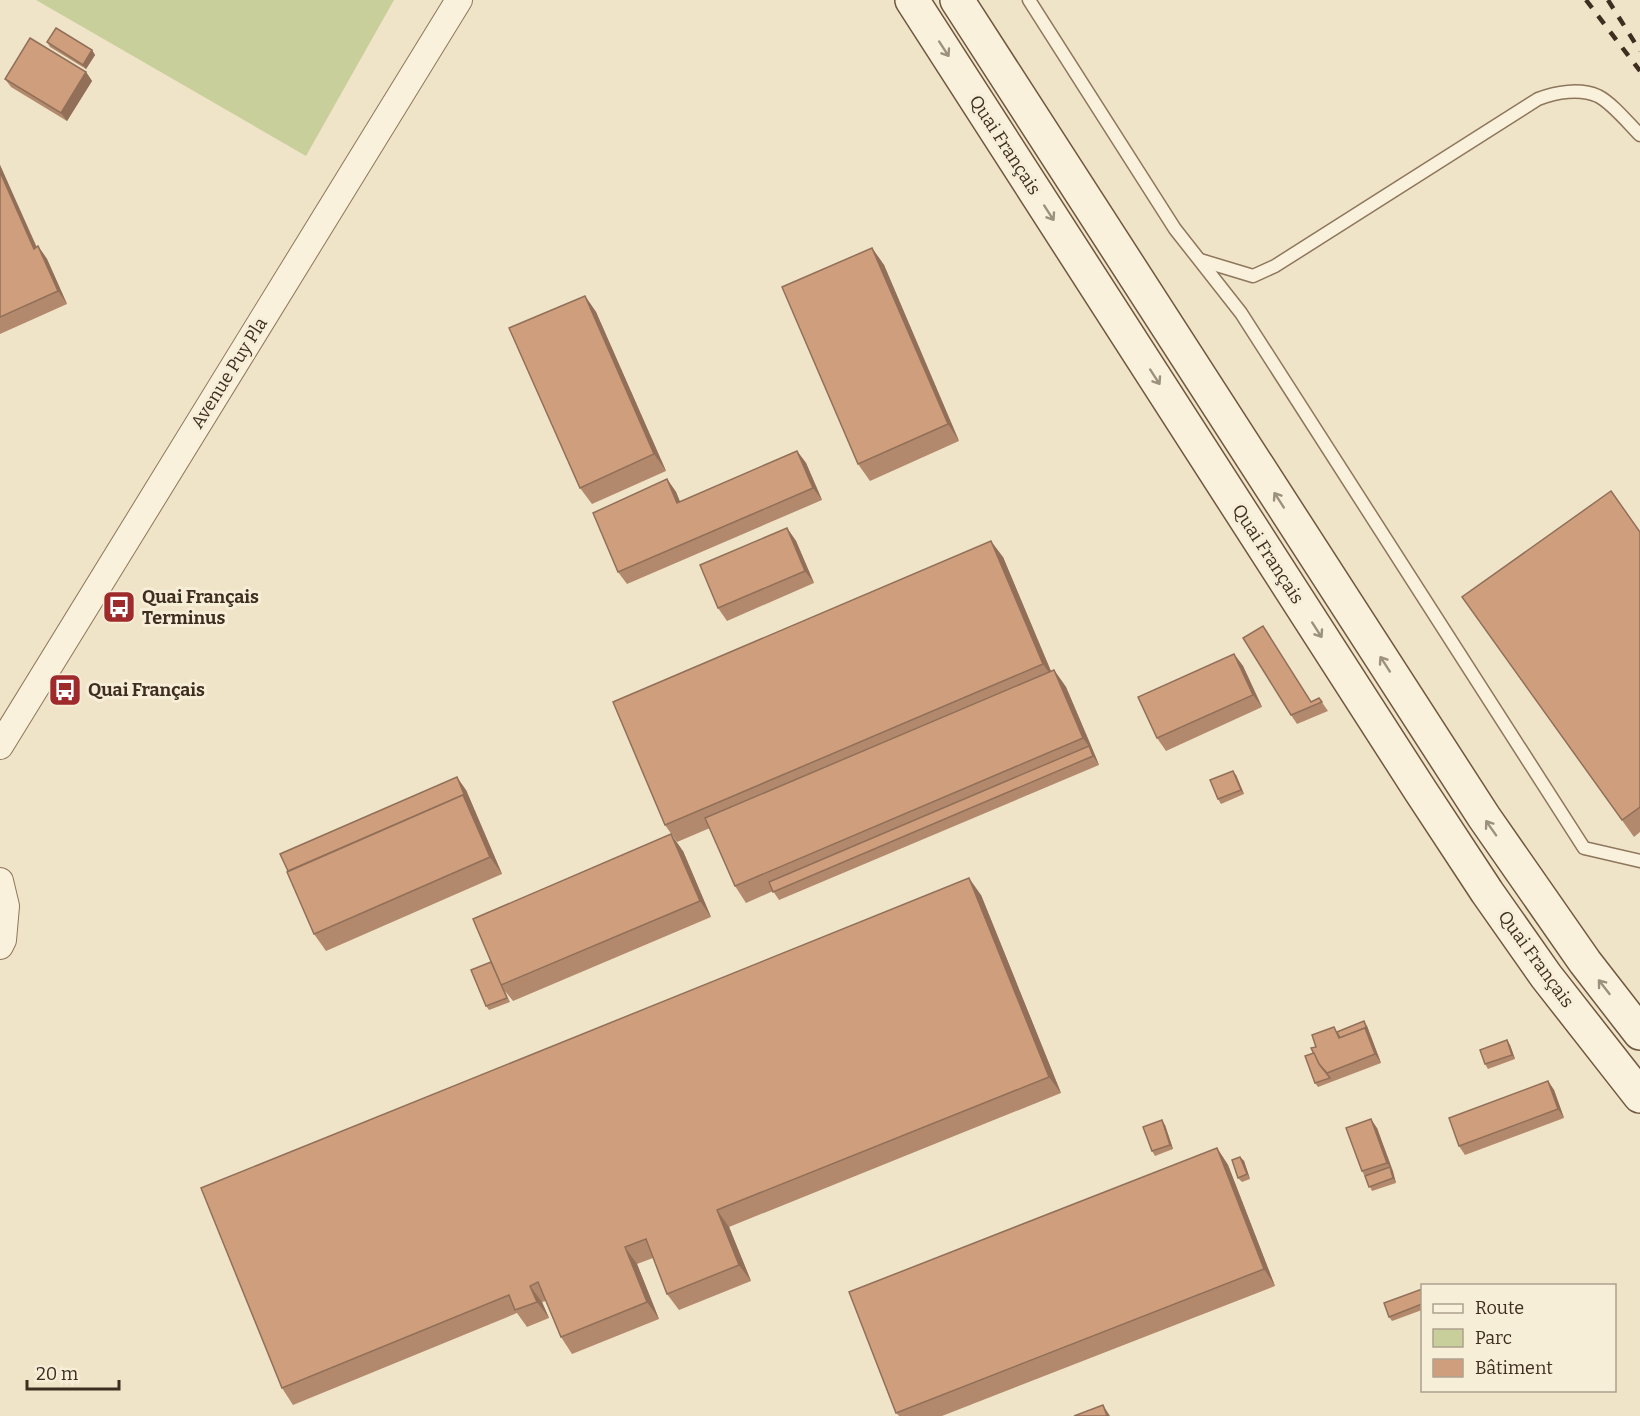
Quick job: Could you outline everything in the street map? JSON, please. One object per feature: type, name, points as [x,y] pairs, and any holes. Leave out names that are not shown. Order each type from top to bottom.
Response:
[{"type":"main road","name":"Quai Français","points":[[912,0],[1487,892],[1546,976],[1640,1096]]},
{"type":"main road","points":[[957,0],[1484,817],[1586,962],[1640,1033]]},
{"type":"street","name":"Avenue Puy Pla","points":[[0,746],[459,0]]},
{"type":"street","points":[[0,881],[6,906],[3,940],[0,946]]},
{"type":"lane","points":[[1029,0],[1175,229],[1242,314],[1584,848],[1640,861]]},
{"type":"lane","points":[[1200,260],[1253,276],[1275,266],[1528,105],[1550,94],[1567,92],[1599,96],[1640,135]]},
{"type":"green space","points":[[36,0],[394,0],[306,156]]},
{"type":"building","points":[[56,28],[92,50],[83,65],[47,42]]},
{"type":"building","points":[[30,38],[86,72],[61,113],[5,79]]},
{"type":"building","points":[[0,172],[34,249],[38,246],[58,291],[0,317]]},
{"type":"building","points":[[872,248],[948,424],[858,464],[782,287]]},
{"type":"building","points":[[585,296],[654,454],[580,488],[509,328]]},
{"type":"building","points":[[797,451],[813,488],[618,572],[593,513],[667,479],[677,503]]},
{"type":"building","points":[[1611,491],[1640,532],[1640,807],[1622,820],[1462,597]]},
{"type":"building","points":[[787,528],[805,571],[718,608],[700,565]]},
{"type":"building","points":[[991,541],[1043,664],[665,825],[613,702]]},
{"type":"building","points":[[1263,626],[1311,702],[1319,698],[1322,702],[1291,715],[1243,638]]},
{"type":"building","points":[[1234,654],[1253,695],[1157,738],[1138,697]]},
{"type":"building","points":[[1054,670],[1083,738],[735,886],[705,818]]},
{"type":"building","points":[[1089,746],[1093,756],[773,892],[769,882]]},
{"type":"building","points":[[1233,771],[1241,790],[1218,799],[1210,780]]},
{"type":"building","points":[[457,777],[466,799],[463,795],[288,871],[280,854]]},
{"type":"building","points":[[463,795],[490,857],[314,934],[287,872]]},
{"type":"building","points":[[671,834],[700,901],[501,985],[473,919]]},
{"type":"building","points":[[969,878],[1049,1077],[717,1210],[739,1265],[667,1294],[646,1239],[625,1247],[647,1302],[561,1337],[538,1282],[530,1286],[537,1302],[515,1310],[509,1295],[282,1388],[201,1188]]},
{"type":"building","points":[[491,962],[507,998],[486,1006],[471,970]]},
{"type":"building","points":[[1364,1021],[1368,1032],[1365,1028],[1340,1038],[1337,1032]]},
{"type":"building","points":[[1334,1027],[1339,1038],[1365,1028],[1375,1054],[1327,1073],[1319,1064],[1311,1048],[1316,1047],[1312,1035]]},
{"type":"building","points":[[1507,1040],[1512,1055],[1485,1064],[1480,1050]]},
{"type":"building","points":[[1314,1053],[1330,1078],[1315,1083],[1305,1056]]},
{"type":"building","points":[[1548,1081],[1558,1109],[1459,1146],[1449,1118]]},
{"type":"building","points":[[1371,1119],[1387,1163],[1362,1171],[1346,1128]]},
{"type":"building","points":[[1162,1120],[1170,1145],[1152,1151],[1143,1127]]},
{"type":"building","points":[[1217,1148],[1264,1269],[896,1413],[849,1292]]},
{"type":"building","points":[[1240,1157],[1247,1174],[1238,1178],[1232,1160]]},
{"type":"building","points":[[1390,1167],[1393,1178],[1369,1187],[1365,1176]]},
{"type":"building","points":[[1421,1289],[1421,1304],[1389,1317],[1384,1303]]},
{"type":"building","points":[[1103,1405],[1107,1416],[1074,1416]]},
{"type":"railway","points":[[1586,0],[1640,71]]},
{"type":"railway","points":[[1608,0],[1640,51]]},
{"type":"place","name":"Quai Français Terminus","points":[[119,607]]},
{"type":"place","name":"Quai Français","points":[[65,690]]}]
